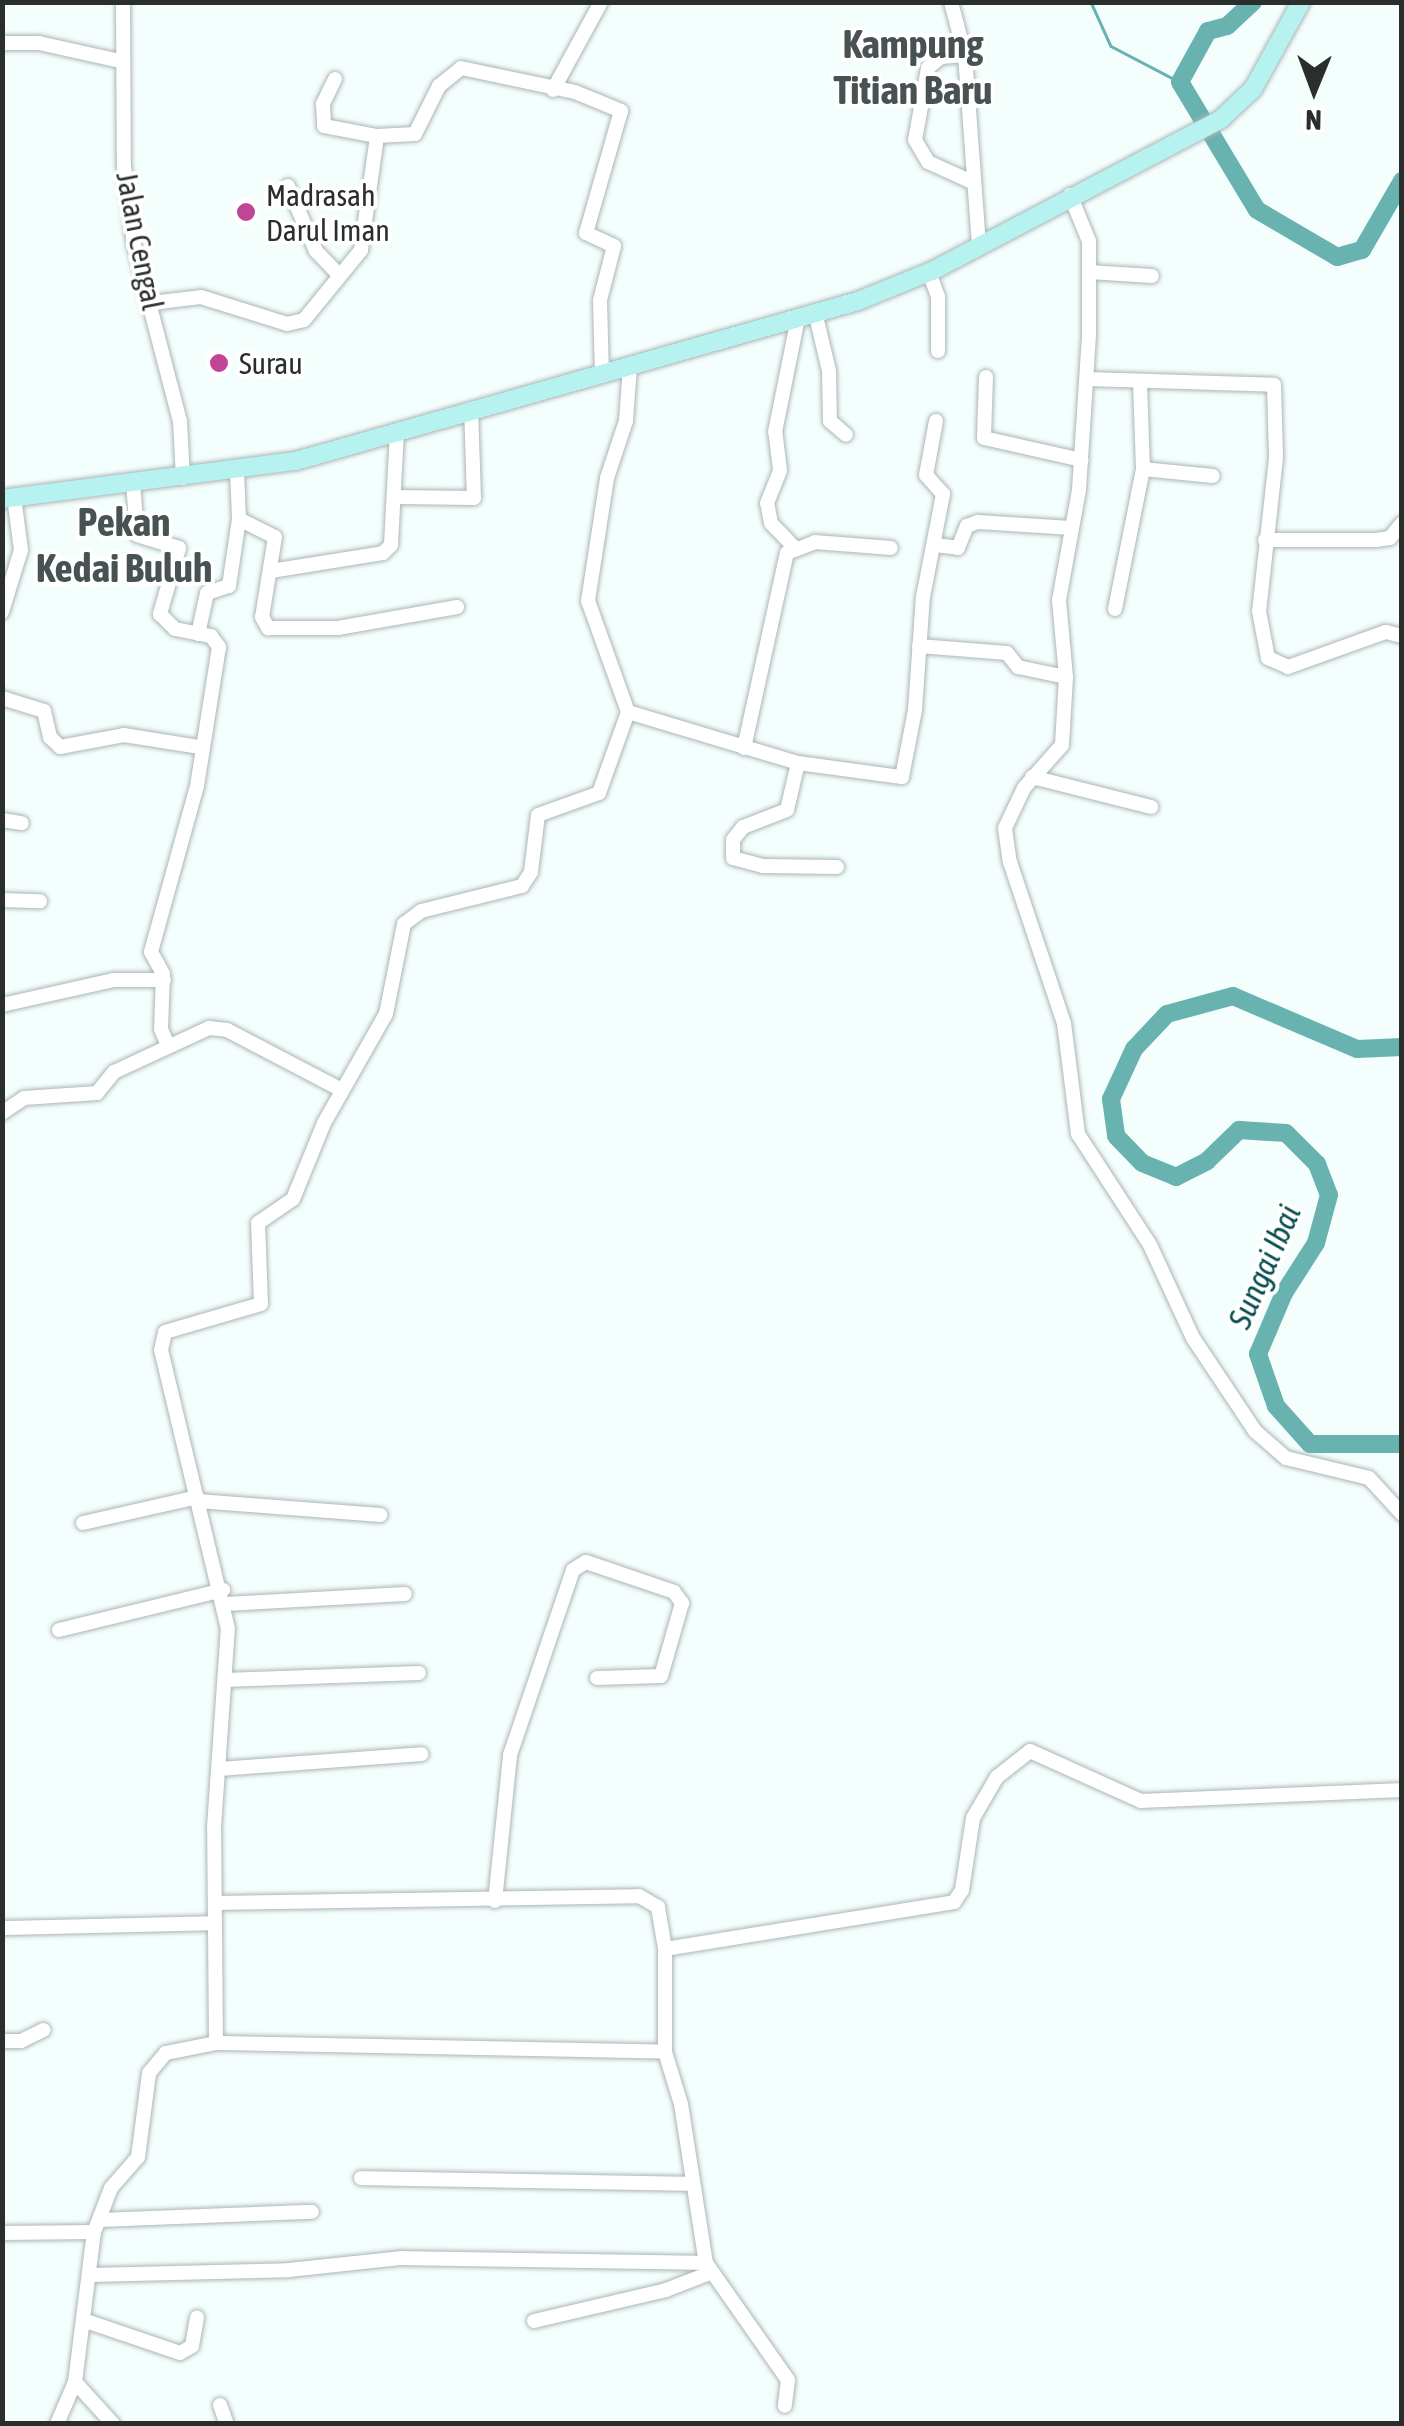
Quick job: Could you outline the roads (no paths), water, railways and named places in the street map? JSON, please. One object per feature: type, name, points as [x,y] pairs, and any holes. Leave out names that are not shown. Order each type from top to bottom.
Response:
[{"type":"main road","points":[[8,498],[237,471],[397,432],[816,316],[928,272],[1221,119],[1253,89],[1301,2]]},
{"type":"street","name":"Jalan Cengal","points":[[122,2],[120,61],[126,186],[176,404],[183,478]]},
{"type":"street","points":[[553,90],[601,2]]},
{"type":"street","points":[[951,2],[964,55],[979,246]]},
{"type":"street","points":[[2,43],[39,43],[120,61]]},
{"type":"street","points":[[964,55],[941,57],[928,68],[916,140],[922,158],[972,182]]},
{"type":"street","points":[[336,78],[323,104],[324,126],[377,136],[415,134],[455,69],[553,90],[621,112],[586,233],[614,246],[600,300],[602,374]]},
{"type":"street","points":[[151,303],[201,297],[292,325],[304,320],[337,273],[360,250],[377,136]]},
{"type":"street","points":[[288,186],[316,250],[337,273]]},
{"type":"street","points":[[1070,195],[1088,242],[1089,272],[1082,460],[1060,600],[1066,677],[1060,752],[1032,777],[1005,828],[1016,879],[1064,1024],[1081,1143],[1150,1245],[1194,1338],[1272,1450],[1311,1468],[1369,1478],[1402,1514]]},
{"type":"street","points":[[928,272],[938,297],[938,350]]},
{"type":"street","points":[[1089,272],[1152,276]]},
{"type":"street","points":[[816,316],[829,372],[830,421],[846,435]]},
{"type":"street","points":[[794,547],[772,523],[767,502],[779,476],[775,432],[797,323]]},
{"type":"street","points":[[216,2043],[215,1903],[218,1769],[225,1680],[224,1597],[197,1499],[162,1340],[172,1326],[262,1304],[258,1223],[292,1199],[342,1090],[386,1014],[400,934],[410,916],[522,886],[531,872],[538,815],[550,806],[599,793],[628,712],[588,600],[607,478],[626,421],[630,366]]},
{"type":"street","points":[[986,377],[984,438],[1082,460]]},
{"type":"street","points":[[1087,380],[1274,385],[1276,458],[1259,611],[1271,662],[1288,666],[1386,632],[1402,636]]},
{"type":"street","points":[[1115,609],[1144,469],[1140,381]]},
{"type":"street","points":[[395,497],[474,498],[472,409]]},
{"type":"street","points":[[628,712],[798,763],[902,777],[943,494],[926,475],[936,421]]},
{"type":"street","points":[[271,571],[383,552],[390,545],[397,432]]},
{"type":"street","points":[[1144,469],[1213,476]]},
{"type":"street","points":[[198,634],[207,593],[229,586],[239,519],[237,471]]},
{"type":"street","points":[[133,482],[137,535],[172,540],[179,548],[160,614],[176,629],[216,638],[219,648],[200,747],[197,786],[151,952],[164,980],[162,1029],[167,1042]]},
{"type":"street","points":[[2,612],[22,550],[8,498]]},
{"type":"street","points":[[239,519],[274,531],[262,617],[268,628],[338,628],[456,607]]},
{"type":"street","points":[[935,545],[958,548],[967,526],[978,522],[1071,528]]},
{"type":"street","points":[[1264,540],[1376,540],[1390,538],[1402,523]]},
{"type":"street","points":[[794,547],[834,542],[891,548]]},
{"type":"street","points":[[744,748],[794,547]]},
{"type":"street","points":[[919,646],[1006,653],[1018,668],[1066,677]]},
{"type":"street","points":[[2,698],[40,706],[60,747],[124,736],[200,747]]},
{"type":"street","points":[[798,763],[787,810],[743,827],[733,840],[733,858],[837,867]]},
{"type":"street","points":[[1032,777],[1151,807]]},
{"type":"street","points":[[2,820],[22,823]]},
{"type":"street","points":[[2,900],[40,902]]},
{"type":"street","points":[[2,1005],[114,980],[164,980]]},
{"type":"street","points":[[2,1112],[24,1098],[96,1093],[114,1072],[167,1042],[209,1028],[226,1030],[342,1090]]},
{"type":"street","points":[[83,1522],[197,1499],[380,1516]]},
{"type":"street","points":[[495,1901],[510,1755],[573,1570],[586,1562],[674,1592],[682,1603],[661,1676],[597,1678]]},
{"type":"street","points":[[59,1630],[224,1597],[406,1594]]},
{"type":"street","points":[[225,1680],[420,1673]]},
{"type":"street","points":[[665,1949],[954,1902],[962,1890],[973,1818],[997,1777],[1030,1751],[1141,1801],[1402,1790]]},
{"type":"street","points":[[218,1769],[421,1754]]},
{"type":"street","points":[[215,1903],[646,1897],[658,1907],[665,1949],[665,2052],[708,2268],[729,2289],[788,2380],[785,2406]]},
{"type":"street","points":[[2,1928],[216,1923]]},
{"type":"street","points":[[2,2041],[21,2042],[44,2030]]},
{"type":"street","points":[[57,2424],[76,2382],[97,2226],[111,2188],[138,2157],[153,2065],[166,2053],[216,2043],[665,2052]]},
{"type":"street","points":[[360,2178],[693,2184]]},
{"type":"street","points":[[2,2233],[312,2212]]},
{"type":"street","points":[[92,2275],[289,2270],[402,2258],[708,2268]]},
{"type":"street","points":[[534,2321],[666,2290],[708,2268]]},
{"type":"street","points":[[86,2321],[180,2353],[192,2346],[197,2317]]},
{"type":"street","points":[[76,2382],[113,2424]]},
{"type":"street","points":[[220,2405],[227,2424]]},
{"type":"waterway","points":[[1091,2],[1111,46],[1180,82]]},
{"type":"waterway","name":"Sungai Ibai","points":[[1253,2],[1227,26],[1208,31],[1180,82],[1257,210],[1337,257],[1362,250],[1402,181]]},
{"type":"waterway","name":"Sungai Ibai","points":[[1402,1047],[1357,1049],[1233,996],[1167,1014],[1134,1049],[1111,1099],[1116,1136],[1142,1163],[1176,1177],[1207,1161],[1239,1130],[1286,1133],[1317,1164],[1329,1195],[1316,1243],[1284,1293],[1258,1354],[1276,1406],[1310,1444],[1402,1444]]},
{"type":"place","name":"Madrasah Darul Iman","points":[[246,212]]},
{"type":"place","name":"Surau","points":[[219,363]]},
{"type":"district","name":"Kampung Titian Baru","points":[[913,67]]},
{"type":"district","name":"Pekan Kedai Buluh","points":[[124,545]]}]
